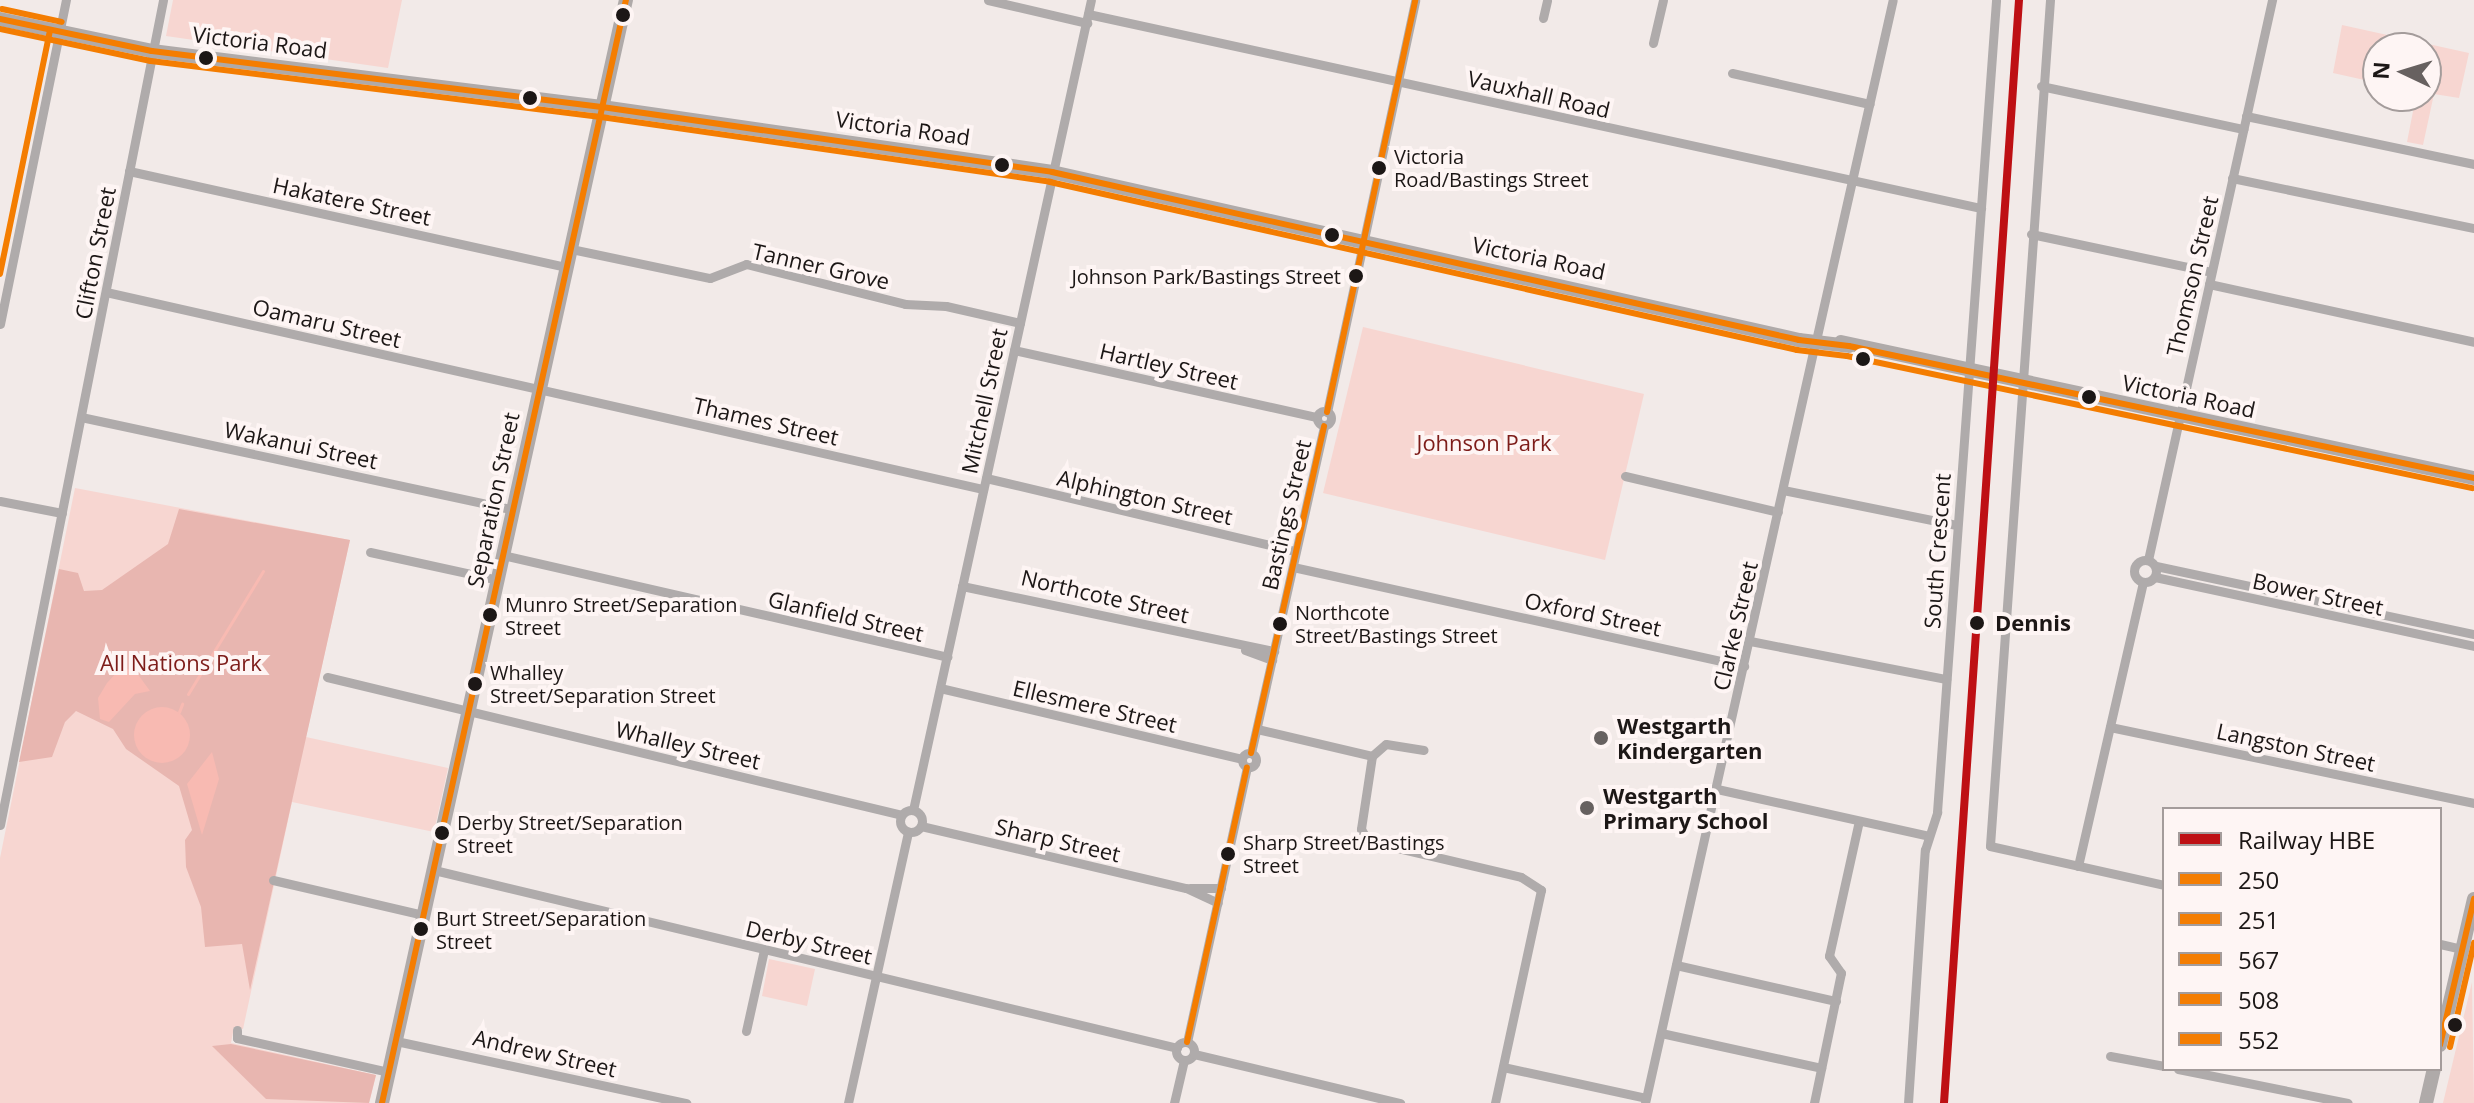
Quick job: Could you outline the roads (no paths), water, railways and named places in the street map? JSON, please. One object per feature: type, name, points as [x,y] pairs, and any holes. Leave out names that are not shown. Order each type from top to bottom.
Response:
[{"type":"street","points":[[0,324],[66,0]]},
{"type":"street","name":"Clifton Street","points":[[0,825],[163,0]]},
{"type":"street","name":"Separation Street","points":[[382,1103],[626,0]]},
{"type":"street","name":"Vauxhall Road","points":[[988,0],[1397,81],[1851,183],[1981,208]]},
{"type":"street","name":"Mitchell Street","points":[[913,810],[1091,0]]},
{"type":"street","points":[[1324,426],[1317,417],[1327,412],[1415,0]]},
{"type":"street","points":[[1543,18],[1547,0]]},
{"type":"street","points":[[1653,43],[1663,0]]},
{"type":"street","name":"Clarke Street","points":[[1645,1100],[1893,0]]},
{"type":"street","name":"South Crescent","points":[[1908,1103],[1929,836],[1937,812],[1996,0]]},
{"type":"street","points":[[2050,0],[2041,86],[1990,846],[1996,850],[2162,885]]},
{"type":"street","name":"Thomson Street","points":[[2143,582],[2134,570],[2153,568],[2177,416],[2272,0]]},
{"type":"street","name":"Victoria Road","points":[[0,19],[152,51],[602,107],[1052,172],[1789,335],[2474,478]]},
{"type":"street","points":[[1732,73],[1870,104]]},
{"type":"street","points":[[2041,86],[2243,129]]},
{"type":"street","points":[[2246,116],[2474,164]]},
{"type":"street","name":"Hakatere Street","points":[[129,171],[567,267]]},
{"type":"street","points":[[2232,178],[2474,228]]},
{"type":"street","points":[[2031,234],[2211,272]]},
{"type":"street","name":"Tanner Grove","points":[[571,249],[710,278],[746,264],[905,304],[946,306],[1020,323]]},
{"type":"street","points":[[2209,284],[2474,342]]},
{"type":"street","name":"Oamaru Street","points":[[106,292],[540,388]]},
{"type":"street","name":"Hartley Street","points":[[1014,350],[1317,417]]},
{"type":"street","name":"Thames Street","points":[[540,388],[983,489]]},
{"type":"street","name":"Bastings Street","points":[[1187,1042],[1247,760],[1257,729],[1324,426],[1332,420],[1327,412]]},
{"type":"street","name":"Wakanui Street","points":[[81,417],[513,510]]},
{"type":"street","points":[[1625,476],[1778,512]]},
{"type":"street","name":"Alphington Street","points":[[986,478],[1296,551]]},
{"type":"street","points":[[1783,490],[1957,525]]},
{"type":"street","points":[[0,501],[62,513]]},
{"type":"street","points":[[370,552],[498,580]]},
{"type":"street","name":"Glanfield Street","points":[[503,555],[947,657]]},
{"type":"street","name":"Oxford Street","points":[[1293,567],[1744,666]]},
{"type":"street","points":[[2078,866],[2143,582],[2153,568]]},
{"type":"street","name":"Bower Street","points":[[2153,568],[2474,634]]},
{"type":"street","name":"Bower Street","points":[[2153,568],[2474,646]]},
{"type":"street","name":"Northcote Street","points":[[962,586],[996,589],[1273,655]]},
{"type":"street","points":[[1750,641],[1946,679]]},
{"type":"street","name":"Whalley Street","points":[[327,677],[902,815]]},
{"type":"street","name":"Ellesmere Street","points":[[940,688],[1247,760]]},
{"type":"street","name":"Langston Street","points":[[2110,727],[2474,803]]},
{"type":"street","points":[[1257,729],[1372,756]]},
{"type":"street","points":[[1424,750],[1386,744],[1372,756],[1361,829],[1368,841],[1535,882],[1542,895],[1495,1103]]},
{"type":"street","points":[[1717,789],[1929,836]]},
{"type":"street","points":[[913,810],[921,815],[921,826],[908,832],[901,823],[902,815],[913,810]]},
{"type":"street","points":[[1814,1103],[1841,973],[1829,956],[1859,821]]},
{"type":"street","name":"Sharp Street","points":[[921,826],[1186,888],[1218,903]]},
{"type":"street","points":[[848,1103],[908,832]]},
{"type":"street","name":"Derby Street","points":[[434,870],[1177,1048]]},
{"type":"street","points":[[273,880],[424,915]]},
{"type":"street","name":"Sharp Street","points":[[1186,888],[1221,888]]},
{"type":"street","points":[[2442,1037],[2467,940],[2474,899]]},
{"type":"street","points":[[2442,944],[2467,940]]},
{"type":"street","points":[[746,1031],[764,950]]},
{"type":"street","points":[[1676,965],[1836,1001]]},
{"type":"street","points":[[1661,1033],[1821,1068]]},
{"type":"street","points":[[236,1037],[389,1072]]},
{"type":"street","name":"Andrew Street","points":[[396,1041],[420,1043],[686,1103]]},
{"type":"street","points":[[1174,1103],[1184,1060],[1177,1048],[1187,1042],[1194,1054]]},
{"type":"street","points":[[1184,1060],[1194,1054],[1400,1103]]},
{"type":"street","points":[[2110,1056],[2162,1066]]},
{"type":"street","points":[[1503,1067],[1645,1100]]},
{"type":"street","points":[[2188,1071],[2348,1103]]},
{"type":"street","points":[[2426,1103],[2434,1071]]},
{"type":"waterway","points":[[188,694],[263,571]]},
{"type":"waterway","points":[[179,712],[182,704]]},
{"type":"rail line","name":"HBE","points":[[1944,1103],[2019,0]]},
{"type":"place","name":"Victoria Road/Bastings Street","points":[[1379,168]]},
{"type":"place","name":"Johnson Park/Bastings Street","points":[[1356,276]]},
{"type":"place","name":"Munro Street/Separation Street","points":[[490,615]]},
{"type":"place","name":"Dennis","points":[[1977,623]]},
{"type":"place","name":"Northcote Street/Bastings Street","points":[[1280,624]]},
{"type":"place","name":"Whalley Street/Separation Street","points":[[475,684]]},
{"type":"place","name":"Westgarth Kindergarten","points":[[1601,738]]},
{"type":"place","name":"Westgarth Primary School","points":[[1587,808]]},
{"type":"place","name":"Derby Street/Separation Street","points":[[442,833]]},
{"type":"place","name":"Sharp Street/Bastings Street","points":[[1228,854]]},
{"type":"place","name":"Burt Street/Separation Street","points":[[421,929]]},
{"type":"park label","name":"Johnson Park","points":[[1484,443]]},
{"type":"park label","name":"All Nations Park","points":[[181,663]]}]
